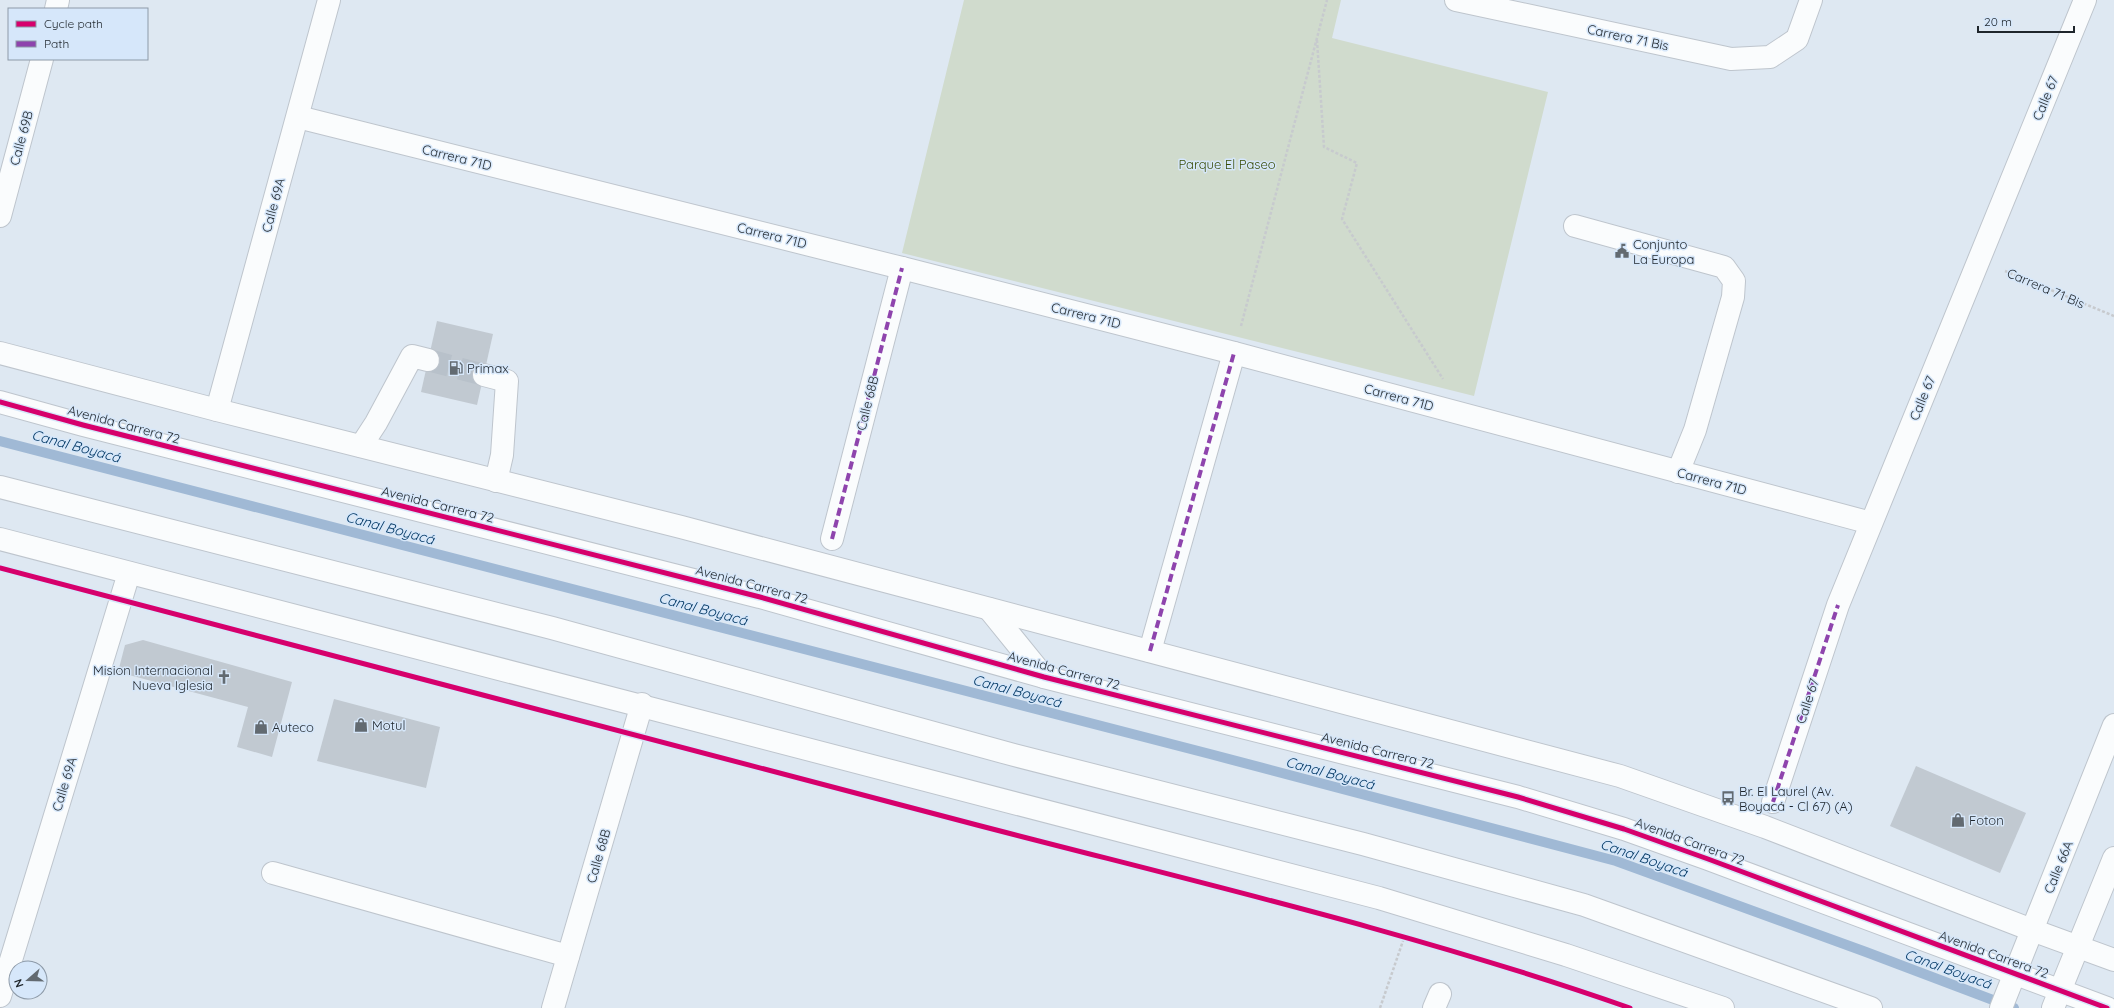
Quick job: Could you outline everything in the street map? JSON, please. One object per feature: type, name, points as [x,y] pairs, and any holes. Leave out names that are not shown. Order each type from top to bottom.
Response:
[{"type":"main road","name":"Calle 69A","points":[[217,410],[330,0]]},
{"type":"main road","name":"Carrera 71 Bis","points":[[1456,0],[1731,59],[1770,57],[1797,39],[1811,0]]},
{"type":"main road","name":"Calle 67","points":[[1773,802],[1838,606],[2085,0]]},
{"type":"main road","name":"Calle 69B","points":[[0,216],[42,60]]},
{"type":"main road","name":"Carrera 71D","points":[[298,117],[902,268],[1466,415],[1871,523]]},
{"type":"main road","points":[[1575,226],[1724,267],[1734,281],[1733,297],[1695,430],[1678,472]]},
{"type":"main road","name":"Calle 68B","points":[[832,539],[902,268]]},
{"type":"main road","points":[[0,354],[496,480],[1620,776],[1765,827],[2114,960]]},
{"type":"main road","points":[[1150,651],[1234,354]]},
{"type":"main road","points":[[361,446],[376,423],[412,356],[428,360]]},
{"type":"main road","points":[[484,375],[506,381],[502,455],[496,480]]},
{"type":"main road","name":"Avenida Carrera 72","points":[[0,402],[83,425],[760,597],[1044,677],[1518,797],[1579,815],[1708,859],[2015,974],[2057,999],[2107,1008]]},
{"type":"main road","points":[[0,487],[552,628],[1014,755],[1363,844],[1584,905],[1871,1008]]},
{"type":"main road","points":[[0,539],[642,704],[1414,908],[1566,954],[1723,1008]]},
{"type":"main road","name":"Calle 69A","points":[[0,996],[129,573]]},
{"type":"main road","points":[[989,609],[1044,677]]},
{"type":"main road","name":"Calle 68B","points":[[553,1008],[642,704]]},
{"type":"main road","name":"Calle 66A","points":[[2004,1001],[2114,726]]},
{"type":"main road","points":[[2057,999],[2114,858]]},
{"type":"main road","points":[[273,873],[568,956]]},
{"type":"path","points":[[1234,354],[1327,0]]},
{"type":"path","points":[[1317,40],[1324,147],[1357,163],[1342,219],[1466,415]]},
{"type":"path","points":[[1380,1008],[1414,908]]},
{"type":"path","points":[[1398,934],[1412,939]]},
{"type":"green space","name":"Parque El Paseo","points":[[964,0],[1341,0],[1332,38],[1548,92],[1474,396],[902,253]]},
{"type":"building","name":"Primax","points":[[437,321],[493,334],[477,405],[421,392]]},
{"type":"building","points":[[143,640],[292,682],[272,757],[237,747],[248,707],[118,672],[125,645]]},
{"type":"building","points":[[334,699],[440,727],[426,788],[317,761]]},
{"type":"building","name":"Foton","points":[[1916,766],[2026,813],[2000,873],[1890,826]]},
{"type":"waterway","name":"Canal Boyacá","points":[[0,441],[1210,754],[1616,861],[1866,952],[2014,1008]]},
{"type":"tunnel","points":[[428,360],[484,375]]},
{"type":"marked path","points":[[832,539],[902,268]]},
{"type":"marked path","points":[[1150,651],[1234,353]]},
{"type":"marked path","points":[[1773,802],[1838,605]]},
{"type":"cycle path","points":[[0,402],[83,425],[760,597],[1044,677],[1518,797],[1624,829],[1708,859],[2107,1008]]},
{"type":"cycle path","points":[[0,568],[1387,932],[1549,981],[1630,1008]]},
{"type":"place","name":"Conjunto La Europa","points":[[1622,251]]},
{"type":"place","name":"Primax","points":[[456,368]]},
{"type":"place","name":"Mision Internacional Nueva Iglesia","points":[[224,677]]},
{"type":"place","name":"Motul","points":[[361,725]]},
{"type":"place","name":"Auteco","points":[[261,727]]},
{"type":"place","name":"Br. El Laurel (Av. Boyacá - Cl 67) (A)","points":[[1728,798]]},
{"type":"place","name":"Foton","points":[[1958,820]]}]
